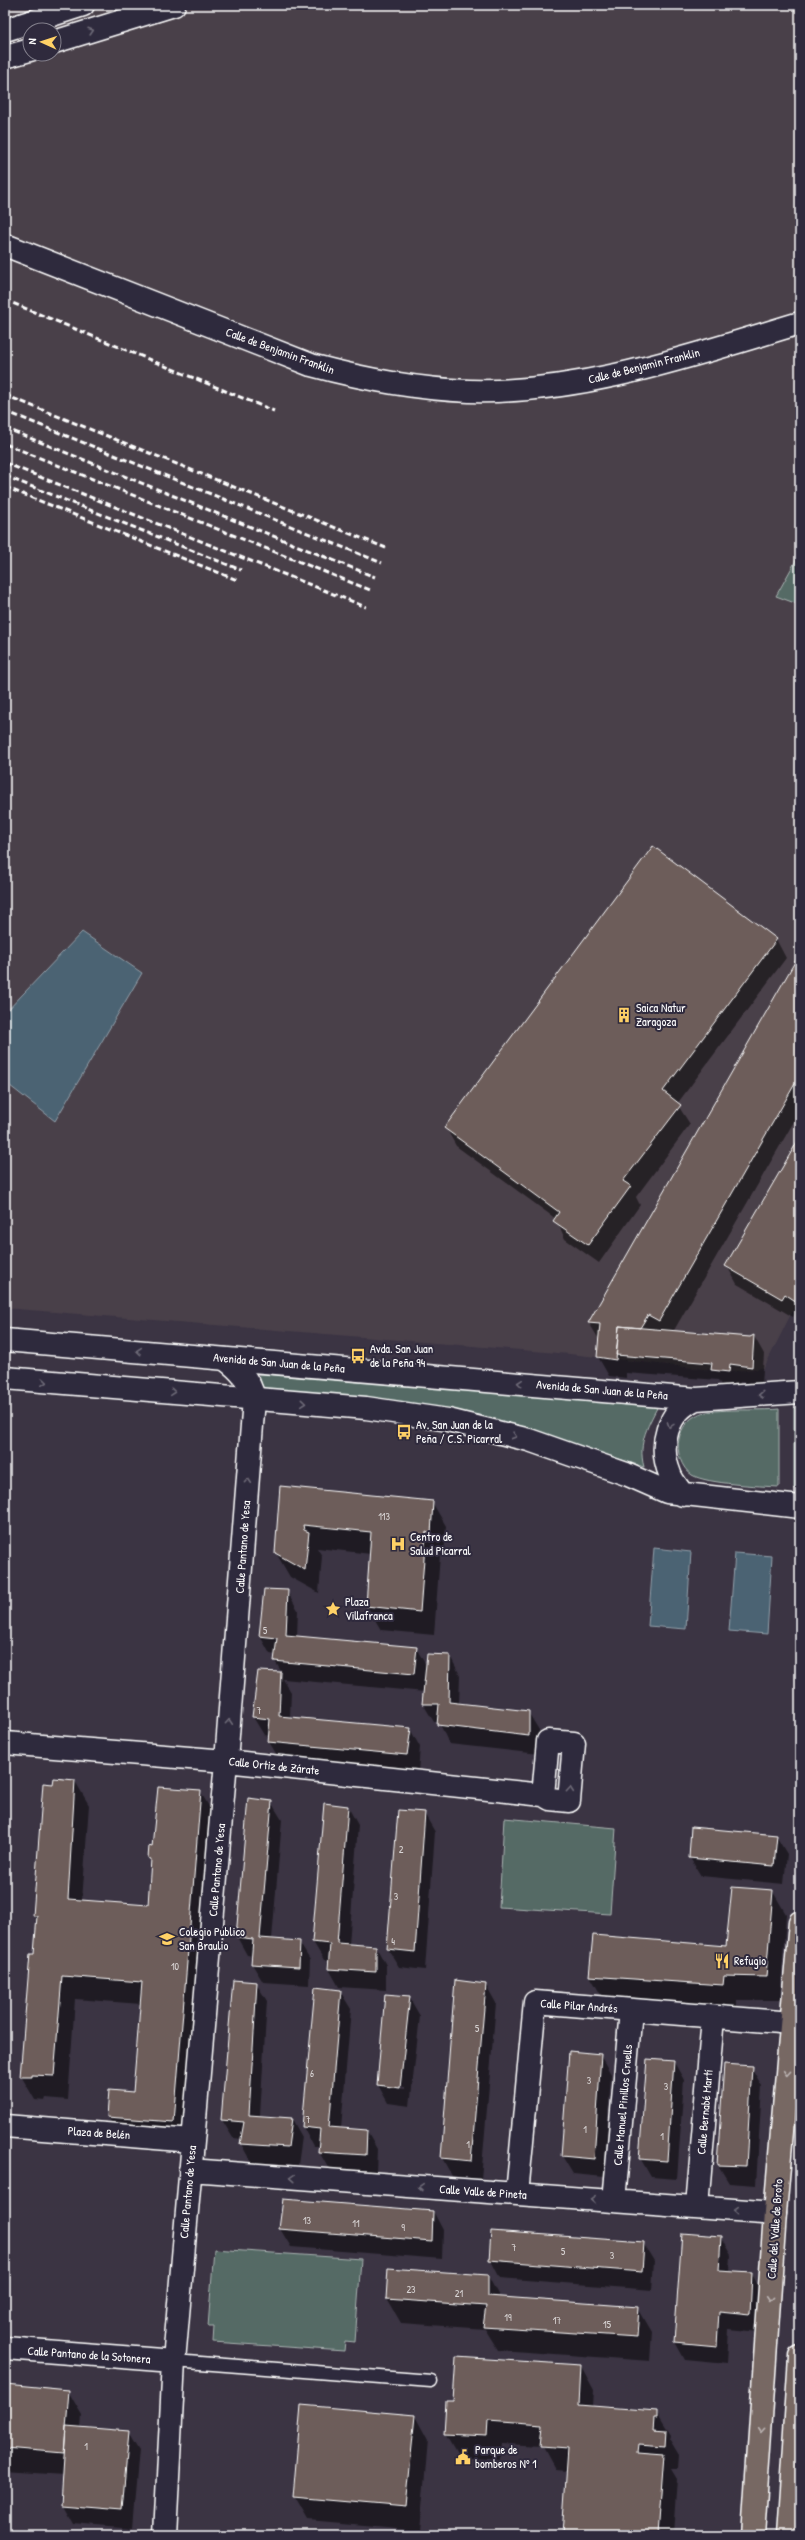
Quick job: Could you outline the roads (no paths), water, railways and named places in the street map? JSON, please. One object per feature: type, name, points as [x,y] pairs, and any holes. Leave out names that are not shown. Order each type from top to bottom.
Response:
[{"type":"main road","name":"Calle del Valle de Broto","points":[[753,2535],[775,2213],[800,1922]]},
{"type":"main road","points":[[788,2535],[800,2359]]},
{"type":"street","points":[[5,30],[83,5]]},
{"type":"street","points":[[62,40],[174,5]]},
{"type":"street","points":[[5,57],[22,52]]},
{"type":"street","name":"Calle de Benjamin Franklin","points":[[5,245],[311,365],[350,375],[414,387],[470,391],[577,382],[633,371],[800,323]]},
{"type":"street","name":"Avenida de San Juan de la Peña","points":[[5,1340],[696,1398],[800,1392]]},
{"type":"street","name":"Calle Pantano de Yesa","points":[[165,2535],[174,2361],[226,1761],[254,1399],[248,1382],[237,1368],[225,1359]]},
{"type":"street","points":[[5,1378],[366,1408],[455,1421],[529,1440],[626,1474],[667,1492],[800,1507]]},
{"type":"street","name":"Avenida de San Juan de la Peña","points":[[683,1495],[670,1475],[665,1459],[665,1438],[676,1411],[696,1398]]},
{"type":"street","name":"Calle Ortiz de Zárate","points":[[5,1743],[226,1761],[542,1796]]},
{"type":"street","name":"Calle Pilar Andrés","points":[[517,2194],[535,2002],[792,2023]]},
{"type":"street","name":"Calle Manuel Pinillos Cruells","points":[[614,2201],[632,2010]]},
{"type":"street","name":"Calle Bernabé Martí","points":[[698,2207],[713,2017]]},
{"type":"street","name":"Plaza de Belén","points":[[5,2126],[193,2141]]},
{"type":"street","name":"Calle Valle de Pineta","points":[[190,2170],[775,2213]]},
{"type":"street","name":"Calle Pantano de la Sotonera","points":[[5,2348],[174,2361]]},
{"type":"lane","points":[[174,2361],[431,2381]]},
{"type":"water","points":[[82,932],[142,973],[55,1121],[5,1082],[5,1013]]},
{"type":"water","points":[[654,1548],[691,1552],[686,1629],[648,1626]]},
{"type":"water","points":[[735,1553],[772,1556],[767,1634],[729,1631]]},
{"type":"railway","points":[[5,300],[274,411]]},
{"type":"railway","points":[[5,395],[386,548]]},
{"type":"railway","points":[[5,411],[382,563]]},
{"type":"railway","points":[[5,428],[375,577]]},
{"type":"railway","points":[[5,444],[370,590]]},
{"type":"railway","points":[[5,463],[366,607]]},
{"type":"railway","points":[[5,476],[241,570]]},
{"type":"railway","points":[[5,487],[237,580]]},
{"type":"place","name":"Saica Natur Zaragoza","points":[[624,1015]]},
{"type":"place","name":"Avda. San Juan de la Peña 94","points":[[358,1356]]},
{"type":"place","name":"Av. San Juan de la Peña / C.S. Picarral","points":[[404,1432]]},
{"type":"place","name":"Centro de Salud Picarral","points":[[398,1544]]},
{"type":"place","name":"Plaza Villafranca","points":[[333,1609]]},
{"type":"place","name":"Colegio Publico San Braulio","points":[[167,1939]]},
{"type":"place","name":"Refugio","points":[[722,1961]]},
{"type":"place","name":"Parque de bomberos Nº 1","points":[[463,2457]]}]
